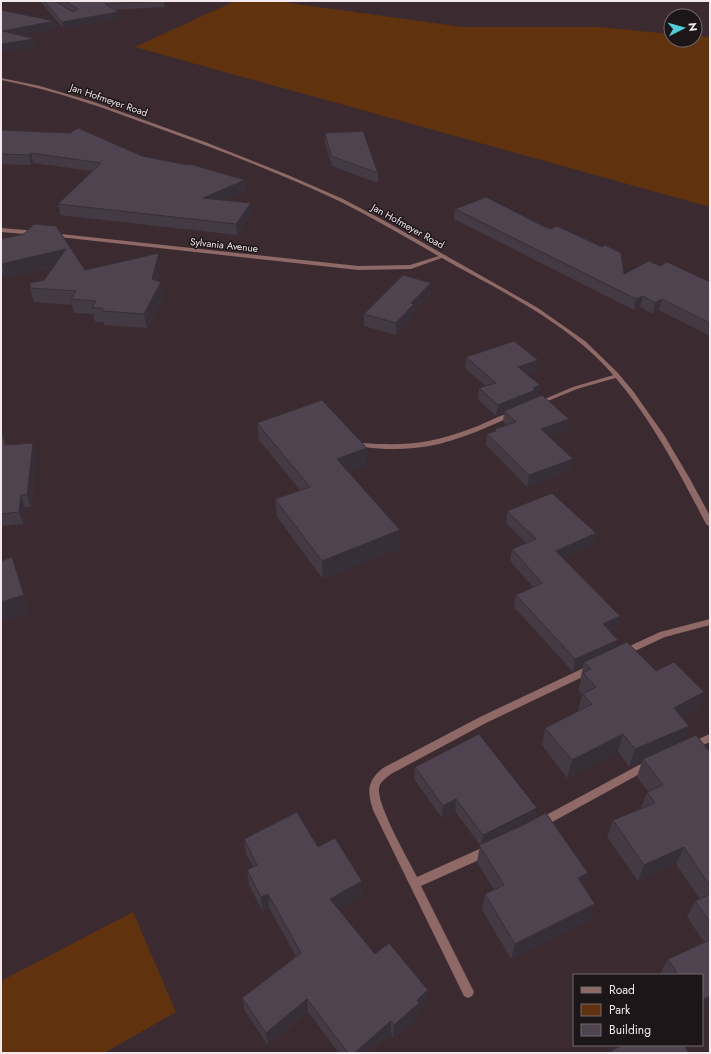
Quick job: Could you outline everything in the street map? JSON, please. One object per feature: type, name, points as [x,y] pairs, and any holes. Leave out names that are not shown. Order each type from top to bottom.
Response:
[{"type":"street","name":"Jan Hofmeyer Road","points":[[1,79],[35,86],[94,103],[239,156],[354,208],[444,256],[543,314],[574,335],[597,355],[617,376],[664,440],[710,524]]},
{"type":"street","name":"Sylvania Avenue","points":[[1,230],[358,268],[411,267],[444,256]]},
{"type":"street","points":[[532,406],[575,388],[617,376]]},
{"type":"street","points":[[362,445],[400,448],[440,441],[467,434],[518,412]]},
{"type":"street","points":[[617,656],[663,634],[710,622]]},
{"type":"street","points":[[468,992],[416,883],[378,810],[374,796],[374,787],[377,778],[387,771],[483,720],[596,666]]},
{"type":"street","points":[[681,750],[710,738]]},
{"type":"street","points":[[533,827],[645,764],[659,759]]},
{"type":"street","points":[[416,883],[499,845]]},
{"type":"green space","points":[[235,1],[275,1],[463,27],[599,27],[663,33],[663,48],[703,48],[703,37],[710,37],[710,207],[135,47]]},
{"type":"green space","points":[[133,912],[176,1012],[104,1053],[1,1053],[1,981]]},
{"type":"building","points":[[44,1],[55,1],[73,12],[78,9],[65,1],[164,1],[105,4],[118,12],[62,22]]},
{"type":"building","points":[[1,10],[55,21],[3,31],[35,39],[1,44]]},
{"type":"building","points":[[78,128],[142,156],[187,165],[190,164],[245,180],[203,198],[251,203],[236,224],[58,204],[101,163],[31,153],[29,155],[1,154],[1,130],[70,133]]},
{"type":"building","points":[[363,131],[378,173],[331,156],[325,133]]},
{"type":"building","points":[[486,197],[541,225],[551,229],[557,226],[602,247],[605,245],[621,253],[624,274],[649,261],[660,266],[667,262],[710,282],[710,323],[662,299],[655,303],[643,296],[636,299],[455,209]]},
{"type":"building","points":[[34,224],[56,226],[85,270],[159,253],[152,279],[161,282],[144,314],[102,311],[103,308],[92,308],[96,301],[71,299],[76,291],[30,288],[30,283],[44,280],[66,249],[2,264],[1,239],[24,234]]},
{"type":"building","points":[[403,275],[431,283],[411,303],[414,304],[396,323],[364,314]]},
{"type":"building","points":[[514,341],[538,360],[518,367],[540,385],[533,388],[535,390],[498,405],[479,388],[496,383],[466,357]]},
{"type":"building","points":[[542,395],[569,419],[541,429],[573,459],[529,475],[487,434],[496,431],[495,429],[516,422],[504,411]]},
{"type":"building","points":[[322,400],[367,448],[337,459],[400,530],[322,561],[275,499],[310,487],[257,423]]},
{"type":"building","points":[[1,429],[5,445],[33,443],[27,495],[21,495],[19,512],[1,514]]},
{"type":"building","points":[[552,493],[596,533],[556,551],[620,616],[603,624],[618,640],[575,659],[516,595],[542,583],[512,549],[536,539],[507,511]]},
{"type":"building","points":[[12,557],[24,595],[1,602],[1,561]]},
{"type":"building","points":[[627,642],[656,671],[674,662],[704,692],[674,708],[689,726],[635,749],[623,734],[572,760],[545,728],[592,704],[583,694],[596,687],[583,673],[591,669],[584,662]]},
{"type":"building","points":[[479,734],[537,808],[483,835],[456,799],[443,806],[415,767]]},
{"type":"building","points":[[696,735],[710,752],[710,886],[684,847],[644,865],[613,820],[655,803],[647,792],[663,785],[643,759]]},
{"type":"building","points":[[297,812],[318,847],[335,838],[362,881],[330,899],[375,954],[389,943],[428,990],[417,1000],[419,1003],[394,1025],[391,1021],[354,1053],[348,1053],[307,999],[266,1033],[242,998],[301,953],[268,894],[261,897],[247,870],[257,865],[244,839]]},
{"type":"building","points":[[546,813],[588,873],[578,878],[595,904],[515,944],[485,894],[504,885],[479,845]]},
{"type":"building","points":[[710,894],[710,922],[695,901]]},
{"type":"building","points":[[710,940],[710,996],[703,1000],[703,974],[677,974],[668,959]]},
{"type":"building","points":[[620,1046],[685,1046],[689,1053],[608,1053]]}]
